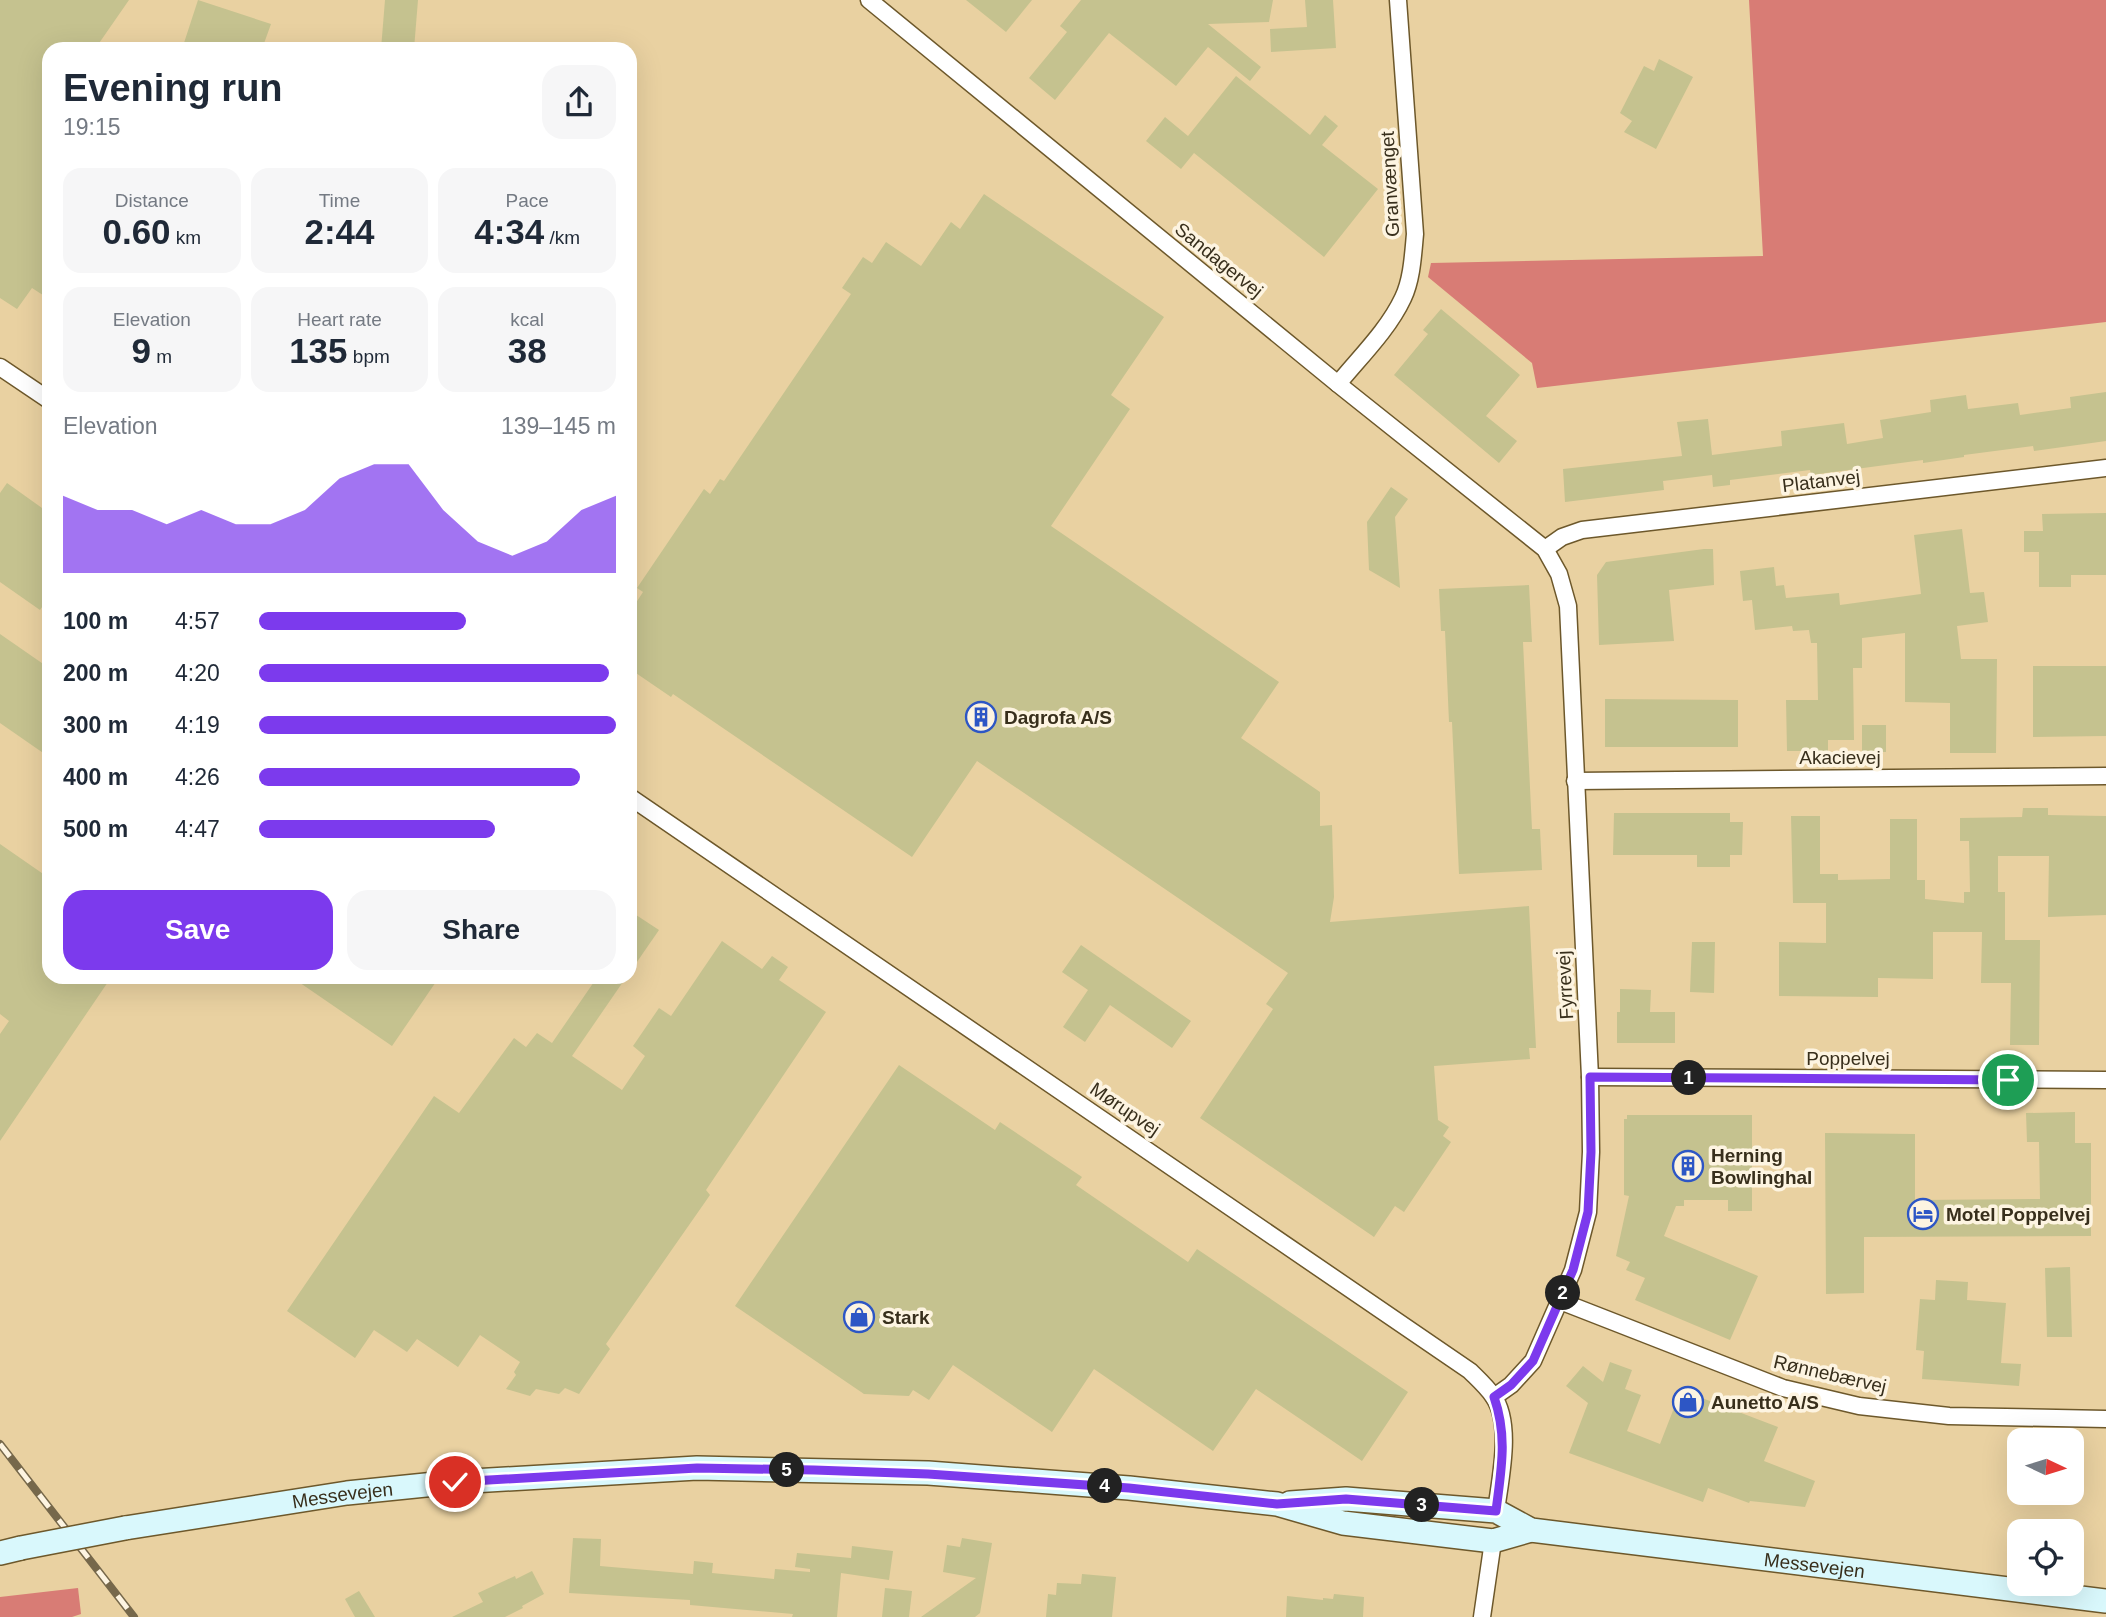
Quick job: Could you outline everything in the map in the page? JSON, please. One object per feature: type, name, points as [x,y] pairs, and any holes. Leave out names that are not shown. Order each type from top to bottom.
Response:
[{"type":"main road","name":"Messevejen","points":[[11,1551],[125,1528],[347,1493],[455,1482],[697,1468],[928,1474],[1129,1488],[1277,1504],[1343,1523],[1493,1541],[1531,1530]]},
{"type":"main road","name":"Messevejen","points":[[1277,1504],[1346,1499],[1496,1511],[1531,1530],[2103,1599]]},
{"type":"main road","points":[[1493,1541],[1496,1511]]},
{"type":"street","name":"Sandagervej","points":[[869,0],[1338,384],[1545,549]]},
{"type":"street","name":"Granvænget","points":[[1338,384],[1384,327],[1404,297],[1413,261],[1415,234],[1398,0]]},
{"type":"street","points":[[0,367],[42,395]]},
{"type":"street","name":"Platanvej","points":[[1545,549],[1562,537],[1582,530],[2106,468]]},
{"type":"street","name":"Fyrrevej","points":[[1494,1397],[1511,1385],[1533,1361],[1573,1270],[1588,1212],[1591,1152],[1590,1077],[1568,606],[1559,574],[1545,549]]},
{"type":"street","name":"Akacievej","points":[[1575,781],[2106,776]]},
{"type":"street","name":"Mørupvej","points":[[637,802],[1470,1371],[1494,1397],[1502,1420],[1503,1450],[1496,1511]]},
{"type":"street","name":"Poppelvej","points":[[1590,1077],[2106,1080]]},
{"type":"street","name":"Rønnebærvej","points":[[1560,1301],[1783,1388],[1859,1406],[1949,1416],[2106,1419]]},
{"type":"street","points":[[1482,1617],[1493,1541]]},
{"type":"shaded area","points":[[1749,0],[2106,0],[2106,322],[1537,388],[1532,363],[1428,277],[1431,263],[1763,256]]},
{"type":"shaded area","points":[[78,1588],[81,1614],[72,1617],[0,1617],[0,1597]]},
{"type":"building","points":[[0,0],[129,0],[100,42],[42,42],[42,294],[32,288],[17,309],[0,298]]},
{"type":"building","points":[[198,0],[271,24],[265,42],[184,42]]},
{"type":"building","points":[[385,0],[418,0],[415,42],[382,42]]},
{"type":"building","points":[[966,0],[1032,0],[1006,32]]},
{"type":"building","points":[[1081,0],[1273,0],[1269,22],[1208,24],[1261,67],[1250,81],[1208,47],[1176,86],[1109,33],[1055,100],[1029,78],[1067,32],[1060,26]]},
{"type":"building","points":[[1305,0],[1333,0],[1336,48],[1271,52],[1270,29],[1307,27]]},
{"type":"building","points":[[1659,59],[1693,77],[1656,149],[1624,132],[1632,121],[1620,113],[1644,66],[1654,71]]},
{"type":"building","points":[[1236,76],[1310,135],[1325,115],[1338,126],[1322,145],[1378,189],[1324,257],[1194,153],[1181,169],[1146,141],[1165,117],[1188,136]]},
{"type":"building","name":"Dagrofa A/S","points":[[984,194],[1164,317],[1111,395],[1130,409],[1051,526],[1279,682],[1241,738],[1320,792],[1320,826],[1332,825],[1334,897],[1330,922],[1529,906],[1536,1048],[1529,1048],[1530,1059],[1434,1066],[1438,1120],[1449,1127],[1443,1136],[1451,1142],[1404,1212],[1395,1206],[1374,1237],[1200,1118],[1273,1009],[1266,1004],[1288,973],[977,761],[912,857],[673,694],[671,697],[637,674],[637,601],[643,592],[637,588],[704,489],[710,494],[720,479],[724,481],[851,294],[842,288],[863,257],[872,263],[886,242],[921,266],[951,222],[960,229]]},
{"type":"building","points":[[1441,309],[1520,375],[1486,416],[1517,441],[1499,463],[1394,375],[1428,334],[1423,330]]},
{"type":"building","points":[[2106,392],[2106,441],[2034,451],[2033,446],[1923,463],[1923,460],[1811,475],[1810,470],[1730,480],[1730,485],[1713,487],[1712,475],[1663,481],[1664,490],[1565,502],[1563,469],[1682,456],[1677,422],[1708,419],[1712,455],[1782,446],[1781,431],[1844,423],[1847,444],[1883,438],[1880,420],[1931,412],[1930,400],[1966,395],[1968,409],[2018,403],[2020,415],[2071,408],[2070,397]]},
{"type":"building","points":[[7,483],[42,508],[40,610],[0,582],[0,493]]},
{"type":"building","points":[[1391,487],[1408,499],[1395,517],[1400,588],[1369,570],[1367,522]]},
{"type":"building","points":[[2106,513],[2106,575],[2071,575],[2071,587],[2039,587],[2039,552],[2024,552],[2024,531],[2043,531],[2042,514]]},
{"type":"building","points":[[1962,529],[1970,593],[1984,592],[1988,622],[1957,626],[1961,659],[1997,659],[1996,753],[1950,753],[1950,703],[1905,702],[1905,633],[1862,638],[1862,668],[1853,668],[1854,740],[1828,740],[1828,751],[1787,751],[1786,700],[1818,700],[1817,643],[1811,643],[1809,630],[1793,631],[1792,626],[1755,630],[1752,600],[1743,601],[1740,571],[1774,567],[1776,586],[1784,585],[1786,598],[1839,593],[1840,605],[1921,594],[1914,535]]},
{"type":"building","points":[[1713,549],[1714,585],[1669,590],[1674,641],[1599,645],[1597,575],[1606,562]]},
{"type":"building","points":[[1529,585],[1532,642],[1523,642],[1532,829],[1540,829],[1542,870],[1459,874],[1452,722],[1449,722],[1445,631],[1441,631],[1439,589]]},
{"type":"building","points":[[0,634],[42,663],[42,752],[0,723]]},
{"type":"building","points":[[2033,666],[2106,666],[2106,736],[2033,737]]},
{"type":"building","points":[[1605,699],[1738,700],[1738,747],[1605,747]]},
{"type":"building","points":[[1862,725],[1886,725],[1886,752],[1862,752]]},
{"type":"building","points":[[2023,808],[2048,808],[2048,815],[2106,816],[2106,915],[2048,917],[2049,856],[1998,856],[1998,892],[2005,892],[2005,940],[2040,940],[2039,1045],[2010,1045],[2011,983],[1981,983],[1982,932],[1933,932],[1933,979],[1878,978],[1878,997],[1779,996],[1779,942],[1826,943],[1826,903],[1793,903],[1791,816],[1820,816],[1820,874],[1838,874],[1838,880],[1890,879],[1890,819],[1917,819],[1917,880],[1925,880],[1925,899],[1964,903],[1964,892],[1970,892],[1969,841],[1960,841],[1960,818],[2022,817]]},
{"type":"building","points":[[1614,813],[1730,813],[1730,822],[1743,822],[1742,855],[1730,855],[1730,867],[1697,867],[1697,855],[1613,855]]},
{"type":"building","points":[[0,844],[42,873],[42,984],[107,984],[0,1141],[0,1034],[9,1021],[0,1014]]},
{"type":"building","points":[[637,916],[659,930],[637,962]]},
{"type":"building","points":[[722,941],[762,969],[772,956],[788,967],[779,980],[826,1012],[706,1190],[710,1195],[606,1344],[610,1349],[579,1394],[565,1388],[559,1394],[536,1389],[530,1396],[506,1389],[516,1375],[514,1372],[520,1362],[480,1335],[458,1367],[417,1339],[407,1352],[374,1330],[355,1358],[287,1311],[434,1096],[459,1113],[514,1038],[526,1047],[537,1033],[552,1043],[593,984],[622,984],[572,1056],[622,1090],[645,1056],[633,1046],[659,1008],[671,1016]]},
{"type":"building","points":[[1692,942],[1715,942],[1714,993],[1690,992]]},
{"type":"building","points":[[1081,945],[1191,1021],[1172,1048],[1110,1005],[1085,1042],[1063,1027],[1088,990],[1062,972]]},
{"type":"building","points":[[302,984],[435,984],[392,1046]]},
{"type":"building","points":[[1620,989],[1651,990],[1650,1012],[1675,1012],[1675,1043],[1617,1043]]},
{"type":"building","points":[[899,1065],[995,1130],[1000,1122],[1082,1177],[1076,1185],[1188,1262],[1197,1249],[1408,1392],[1362,1461],[1256,1389],[1213,1451],[1094,1369],[1052,1432],[953,1365],[929,1400],[913,1390],[909,1396],[864,1394],[735,1306]]},
{"type":"building","points":[[2075,1112],[2075,1143],[2091,1143],[2091,1236],[1864,1237],[1864,1293],[1826,1294],[1825,1133],[1915,1134],[1915,1200],[2040,1199],[2039,1142],[2027,1142],[2026,1113]]},
{"type":"building","points":[[1627,1115],[1752,1115],[1752,1211],[1728,1211],[1728,1200],[1684,1200],[1684,1206],[1676,1206],[1664,1236],[1758,1276],[1730,1340],[1635,1300],[1645,1278],[1626,1270],[1630,1262],[1616,1256],[1629,1196],[1624,1195],[1624,1119],[1627,1119]]},
{"type":"building","points":[[2070,1267],[2072,1337],[2047,1337],[2045,1268]]},
{"type":"building","points":[[1936,1280],[1968,1282],[1967,1300],[2006,1303],[2001,1363],[2021,1364],[2019,1386],[1922,1379],[1924,1351],[1916,1350],[1920,1299],[1935,1300]]},
{"type":"building","points":[[1610,1362],[1632,1370],[1625,1389],[1641,1395],[1627,1431],[1660,1444],[1681,1390],[1778,1427],[1764,1461],[1815,1481],[1805,1507],[1749,1503],[1708,1488],[1703,1502],[1569,1453],[1588,1403],[1566,1386],[1583,1366],[1603,1382]]},
{"type":"building","points":[[573,1538],[601,1539],[600,1566],[693,1574],[694,1561],[713,1563],[712,1573],[774,1579],[775,1569],[810,1572],[810,1569],[795,1567],[797,1553],[851,1558],[852,1546],[893,1551],[889,1580],[841,1573],[837,1617],[792,1617],[793,1614],[690,1605],[690,1600],[569,1593]]},
{"type":"building","points":[[962,1538],[992,1543],[980,1613],[975,1617],[921,1617],[976,1578],[943,1572],[947,1545],[960,1547]]},
{"type":"building","points":[[532,1571],[544,1594],[522,1606],[523,1608],[505,1617],[452,1617],[483,1602],[478,1593]]},
{"type":"building","points":[[1082,1574],[1116,1577],[1112,1617],[1046,1617],[1048,1594],[1056,1595],[1057,1583],[1081,1584]]},
{"type":"building","points":[[885,1588],[912,1591],[909,1617],[882,1617]]},
{"type":"building","points":[[359,1591],[375,1617],[355,1617],[345,1599]]},
{"type":"building","points":[[1334,1594],[1364,1597],[1363,1617],[1286,1617],[1287,1596],[1323,1600],[1333,1599]]},
{"type":"railway","points":[[0,1444],[134,1617]]},
{"type":"place","name":"Dagrofa A/S","points":[[981,717]]},
{"type":"place","name":"Herning Bowlinghal","points":[[1688,1166]]},
{"type":"place","name":"Motel Poppelvej","points":[[1923,1214]]},
{"type":"place","name":"Stark","points":[[859,1317]]},
{"type":"place","name":"Aunetto A/S","points":[[1688,1402]]},
{"type":"route","points":[[455,1482],[697,1468],[814,1470],[928,1474],[1129,1488],[1277,1504],[1346,1499],[1496,1511],[1503,1450],[1502,1420],[1494,1397],[1511,1385],[1533,1361],[1573,1270],[1588,1212],[1591,1152],[1590,1077],[2008,1080]]}]
